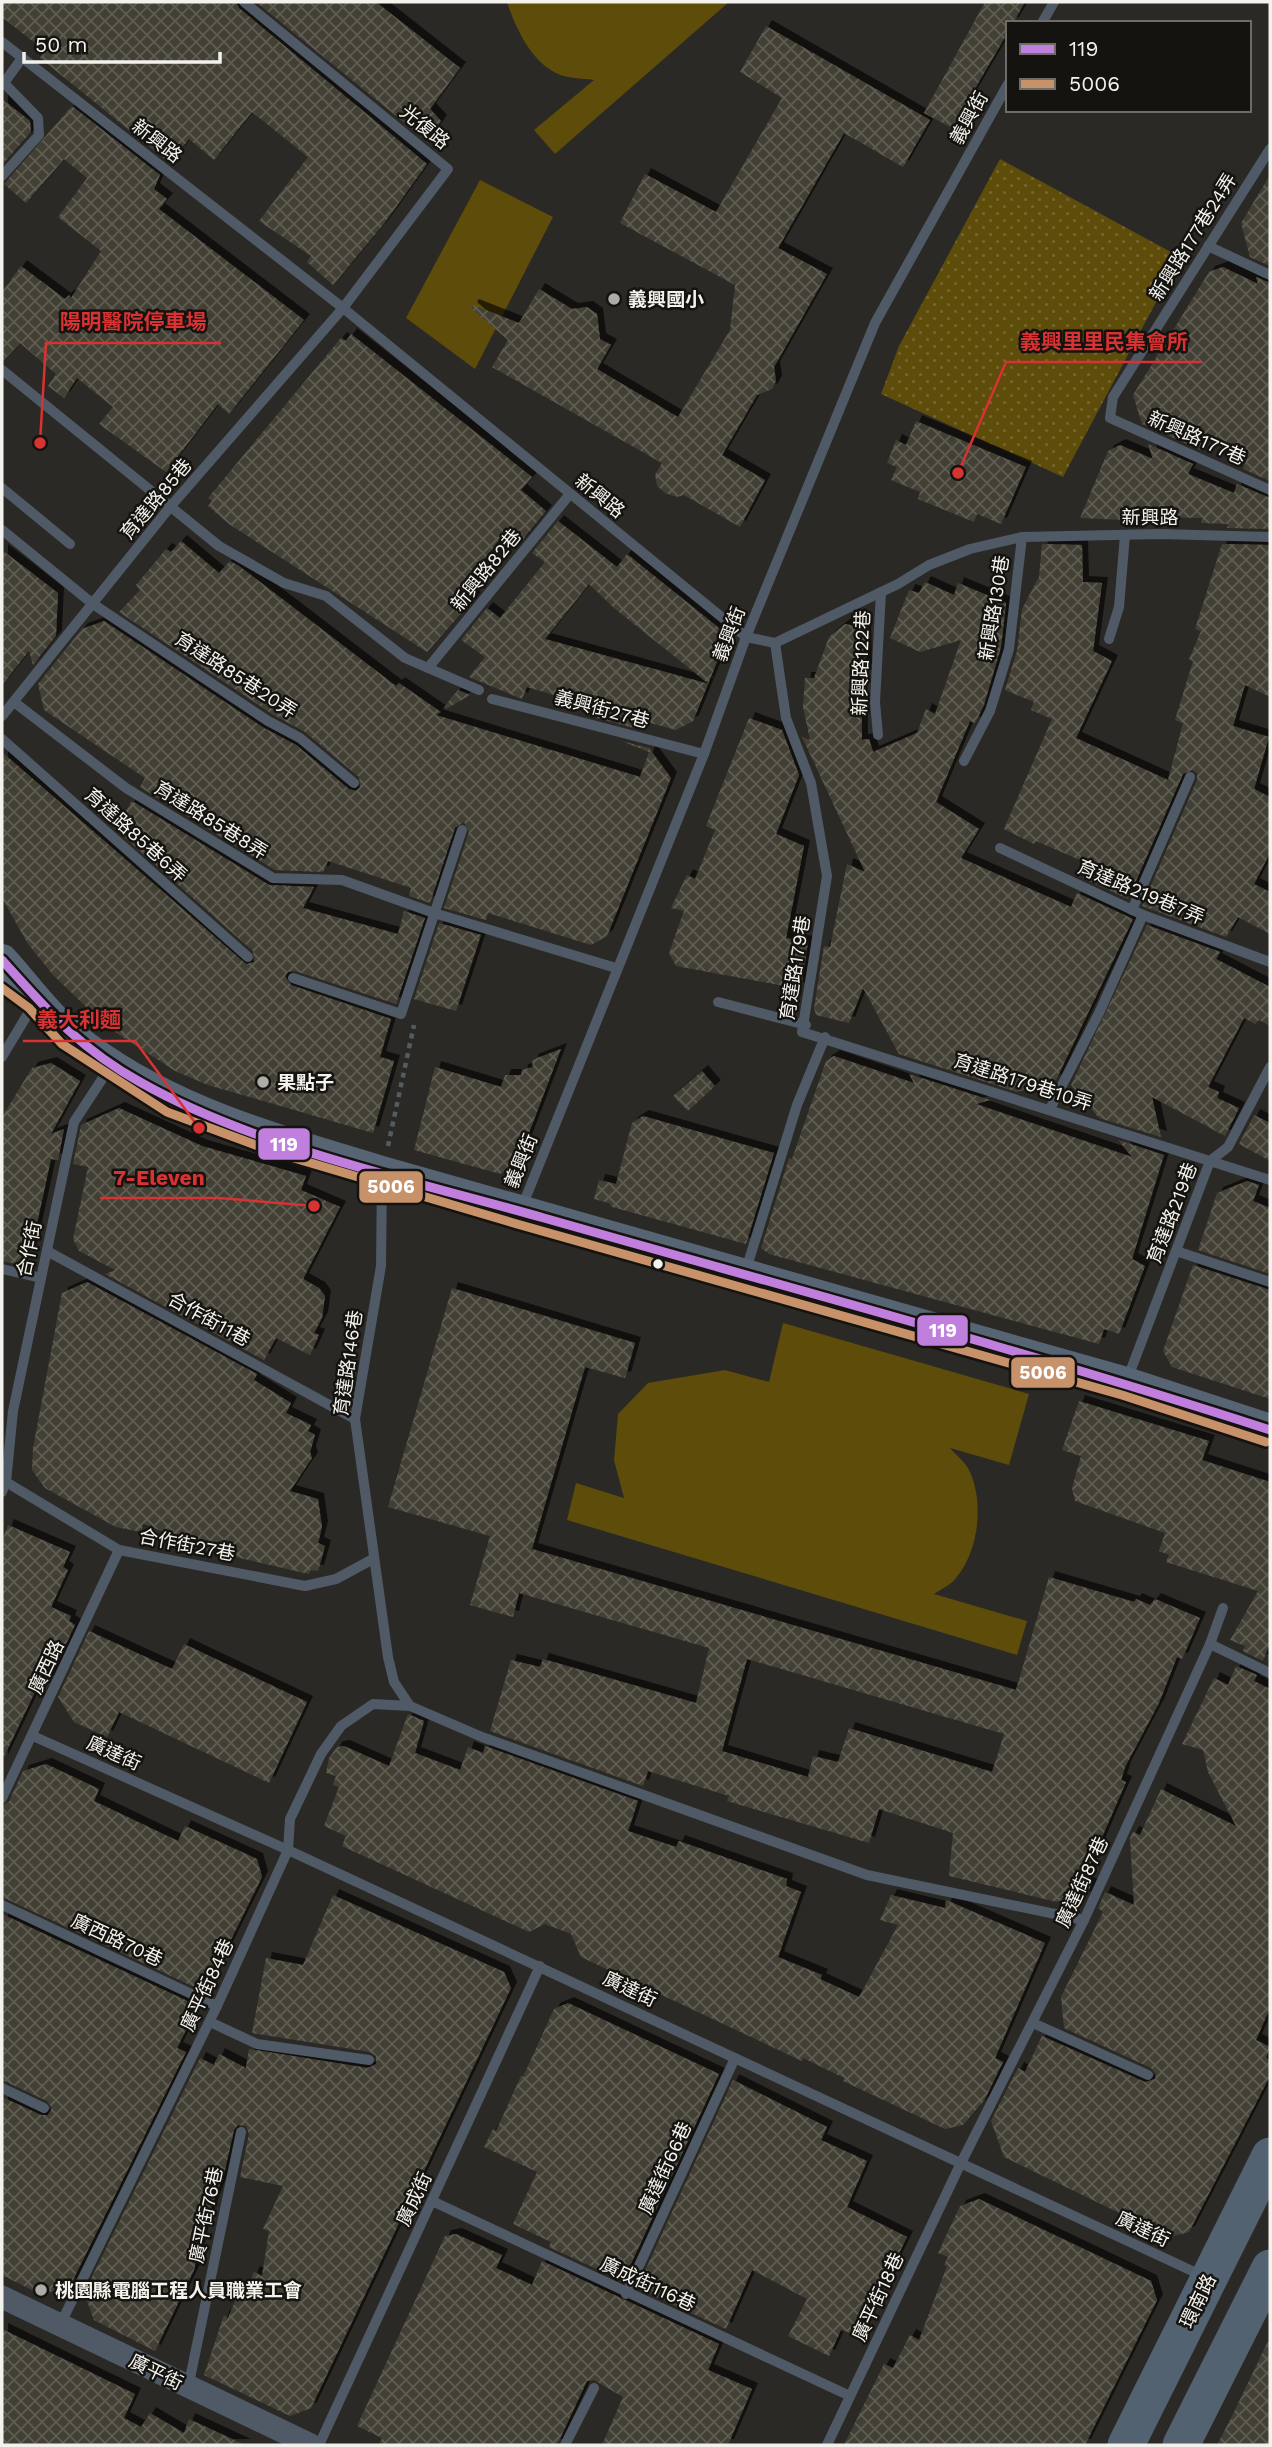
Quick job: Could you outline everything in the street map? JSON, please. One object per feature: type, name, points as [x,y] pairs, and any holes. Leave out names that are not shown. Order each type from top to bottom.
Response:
[{"type":"main road","name":"環南路","points":[[1126,2445],[1270,2156]]},
{"type":"main road","points":[[1181,2445],[1270,2268]]},
{"type":"street","points":[[2,960],[69,1034],[112,1065],[173,1102],[281,1141],[382,1172],[1126,1383],[1270,1430]]},
{"type":"street","points":[[2,973],[37,999]]},
{"type":"street","name":"廣平街","points":[[2,2297],[311,2445]]},
{"type":"lane","name":"光復路","points":[[243,2],[448,169],[343,308]]},
{"type":"lane","points":[[1043,21],[1054,2]]},
{"type":"lane","name":"新興路","points":[[2,42],[343,308],[746,637],[775,643],[881,592],[929,565],[971,549],[1022,537],[1270,537]]},
{"type":"lane","points":[[2,176],[39,135],[38,118],[4,83],[22,58]]},
{"type":"lane","name":"義興街","points":[[520,1212],[704,754],[746,637],[875,323],[1006,88]]},
{"type":"lane","name":"新興路177巷24弄","points":[[1110,418],[1112,397],[1270,149]]},
{"type":"lane","points":[[1208,246],[1270,275]]},
{"type":"lane","name":"育達路85巷","points":[[2,716],[170,507],[343,308]]},
{"type":"lane","points":[[2,370],[219,546],[284,583],[326,596],[405,658],[479,690]]},
{"type":"lane","name":"新興路177巷","points":[[1110,418],[1270,490]]},
{"type":"lane","points":[[2,488],[70,544]]},
{"type":"lane","name":"新興路82巷","points":[[428,668],[570,494]]},
{"type":"lane","name":"育達路85巷20弄","points":[[2,530],[93,604],[268,721],[300,738],[354,783]]},
{"type":"lane","points":[[1109,639],[1119,607],[1125,535]]},
{"type":"lane","name":"新興路130巷","points":[[964,761],[990,710],[1009,649],[1022,537]]},
{"type":"lane","name":"新興路122巷","points":[[878,735],[875,702],[881,592]]},
{"type":"lane","name":"育達路179巷","points":[[775,643],[786,718],[811,783],[827,876],[806,1025],[802,1032],[825,1037]]},
{"type":"lane","name":"義興街27巷","points":[[492,699],[704,754]]},
{"type":"lane","name":"育達路85巷8弄","points":[[14,702],[126,788],[273,878],[342,880],[434,912],[616,968]]},
{"type":"lane","name":"育達路85巷6弄","points":[[2,739],[248,957]]},
{"type":"lane","points":[[1050,1109],[1099,1013],[1190,777]]},
{"type":"lane","points":[[293,978],[401,1014],[462,831]]},
{"type":"lane","name":"育達路219巷7弄","points":[[1000,848],[1138,912],[1270,962]]},
{"type":"lane","points":[[2,1057],[37,999]]},
{"type":"lane","points":[[718,1002],[806,1025]]},
{"type":"lane","points":[[744,1275],[797,1105],[825,1037]]},
{"type":"lane","name":"育達路179巷10弄","points":[[825,1037],[1270,1180]]},
{"type":"lane","name":"合作街","points":[[4,1487],[7,1411],[41,1278],[74,1122],[112,1065]]},
{"type":"lane","name":"育達路219巷","points":[[1126,1383],[1210,1161],[1228,1147],[1270,1067]]},
{"type":"lane","name":"育達路146巷","points":[[382,1172],[381,1266],[355,1419],[373,1559],[391,1669],[394,1682],[410,1706]]},
{"type":"lane","name":"合作街11巷","points":[[47,1251],[355,1419]]},
{"type":"lane","points":[[1176,1251],[1270,1282]]},
{"type":"lane","points":[[2,1269],[41,1278]]},
{"type":"lane","name":"合作街27巷","points":[[4,1487],[119,1550],[305,1587],[337,1580],[373,1559]]},
{"type":"lane","name":"廣西路","points":[[2,1798],[119,1550]]},
{"type":"lane","name":"廣達街87巷","points":[[960,2165],[1084,1920],[1210,1644],[1223,1608]]},
{"type":"lane","points":[[1210,1644],[1270,1673]]},
{"type":"lane","name":"廣平街84巷","points":[[60,2325],[210,2022],[288,1850],[290,1819],[321,1754],[341,1726],[373,1704],[410,1706]]},
{"type":"lane","points":[[410,1706],[482,1737],[645,1798],[867,1875],[1084,1920]]},
{"type":"lane","name":"廣達街","points":[[33,1736],[540,1966],[960,2165],[1209,2279]]},
{"type":"lane","name":"廣西路70巷","points":[[2,1905],[217,2006]]},
{"type":"lane","name":"廣成街","points":[[319,2445],[540,1966]]},
{"type":"lane","points":[[210,2022],[257,2044],[369,2060]]},
{"type":"lane","points":[[1032,2023],[1148,2076]]},
{"type":"lane","name":"廣達街66巷","points":[[626,2294],[735,2058]]},
{"type":"lane","points":[[2,2088],[44,2108]]},
{"type":"lane","name":"廣平街76巷","points":[[188,2388],[242,2132]]},
{"type":"lane","name":"廣平街18巷","points":[[827,2445],[960,2165]]},
{"type":"lane","name":"廣成街116巷","points":[[432,2201],[626,2294],[850,2396]]},
{"type":"lane","points":[[565,2445],[594,2388]]},
{"type":"path","points":[[382,1172],[416,1019],[401,1014]]},
{"type":"shaded area","points":[[507,2],[729,2],[555,154],[534,130],[594,80],[560,75],[547,68],[519,32]]},
{"type":"shaded area","points":[[1000,159],[1180,257],[1063,477],[881,394],[899,346]]},
{"type":"shaded area","points":[[480,180],[553,217],[475,369],[406,318]]},
{"type":"shaded area","points":[[783,1323],[1029,1394],[1009,1465],[950,1448],[966,1465],[973,1481],[977,1495],[977,1525],[964,1567],[951,1583],[934,1594],[1027,1621],[1017,1655],[567,1520],[576,1483],[624,1498],[614,1460],[618,1414],[648,1383],[725,1370],[769,1382]]},
{"type":"building","points":[[2,2],[236,2],[239,8],[427,164],[383,225],[333,285],[307,262],[311,256],[259,221],[308,157],[252,112],[214,160],[189,139],[170,163],[40,58],[45,51],[2,17]]},
{"type":"building","points":[[256,2],[376,2],[460,68],[430,109],[441,121],[427,141]]},
{"type":"building","points":[[985,2],[1025,2],[1014,21],[1006,21],[1006,35],[952,128],[924,113]]},
{"type":"building","points":[[766,26],[930,120],[903,167],[844,133],[778,248],[827,274],[774,367],[776,381],[772,389],[757,395],[722,455],[765,480],[740,527],[684,495],[677,497],[665,493],[657,486],[655,475],[662,463],[492,367],[508,340],[471,308],[473,305],[519,323],[539,289],[572,309],[587,307],[597,314],[600,339],[611,345],[597,369],[678,417],[730,330],[735,285],[620,223],[645,174],[716,212],[782,98],[740,72]]},
{"type":"building","points":[[2,99],[30,121],[31,132],[2,165]]},
{"type":"building","points":[[72,106],[160,175],[154,189],[167,199],[159,209],[304,320],[229,414],[218,404],[166,472],[99,424],[113,407],[77,378],[64,398],[48,386],[56,374],[20,343],[2,362],[2,292],[21,266],[65,299],[69,295],[71,298],[101,251],[58,217],[87,178],[64,159],[26,203],[4,184]]},
{"type":"building","points":[[1270,175],[1270,266],[1250,257],[1241,223]]},
{"type":"building","points":[[1223,267],[1258,284],[1256,277],[1270,283],[1270,481],[1243,469],[1248,454],[1207,439],[1201,450],[1142,424],[1133,395],[1209,272]]},
{"type":"building","points":[[351,334],[532,477],[521,490],[546,511],[520,543],[505,532],[463,588],[475,598],[427,652],[229,524],[208,506],[212,501],[208,498],[341,338],[346,341]]},
{"type":"building","points":[[916,421],[1026,467],[1001,524],[977,514],[974,522],[918,499],[920,492],[891,480],[897,467],[887,463],[896,440],[906,445]]},
{"type":"building","points":[[1148,444],[1193,464],[1188,474],[1234,493],[1237,484],[1270,498],[1270,529],[1227,528],[1228,524],[1201,523],[1203,518],[1149,517],[1148,521],[1080,518],[1108,451],[1120,445],[1153,459]]},
{"type":"building","points":[[558,521],[617,567],[627,554],[719,628],[723,647],[708,683],[614,608],[589,584],[545,639],[708,684],[693,721],[676,730],[625,716],[634,728],[597,718],[601,709],[527,687],[522,699],[469,677],[485,657],[461,640],[487,608],[500,618],[545,562],[532,553]]},
{"type":"building","points":[[181,541],[219,573],[230,561],[239,566],[396,686],[399,683],[441,712],[436,715],[640,777],[649,752],[621,741],[649,748],[671,778],[607,936],[591,945],[488,913],[486,920],[444,908],[469,832],[464,822],[455,828],[430,903],[409,896],[411,888],[328,861],[323,872],[275,870],[140,787],[145,778],[44,710],[38,684],[82,629],[104,621],[264,728],[296,745],[349,789],[356,791],[360,787],[359,777],[305,732],[272,714],[119,612],[140,590],[136,585],[166,549],[171,552]]},
{"type":"building","points":[[1042,544],[1082,545],[1083,582],[1102,583],[1093,651],[1112,661],[1076,738],[1168,780],[1183,723],[1175,720],[1193,661],[1189,659],[1201,631],[1195,629],[1222,544],[1270,545],[1270,697],[1245,685],[1233,726],[1269,737],[1254,789],[1270,797],[1270,853],[1254,884],[1270,892],[1270,934],[1238,917],[1226,937],[1142,906],[1197,780],[1197,773],[1192,770],[1183,774],[1128,899],[1083,878],[1089,864],[1036,841],[1034,844],[1004,829],[1052,719],[1031,710],[1034,702],[1005,690],[1017,651],[1022,609],[1039,577]]},
{"type":"building","points":[[2,550],[58,593],[56,636],[33,665],[29,651],[2,685]]},
{"type":"building","points":[[925,582],[954,595],[958,583],[1006,603],[1001,647],[984,705],[975,723],[970,721],[936,802],[979,829],[961,858],[1071,907],[1077,893],[1133,919],[1056,1080],[1017,1092],[899,1054],[863,988],[849,1023],[816,1015],[814,1008],[824,946],[830,947],[847,864],[865,872],[802,737],[810,740],[803,707],[805,678],[814,678],[829,637],[845,624],[865,628],[866,669],[861,676],[862,740],[869,739],[873,752],[917,733],[926,709],[935,714],[961,640],[920,652],[890,638],[909,590],[919,593]]},
{"type":"building","points":[[458,690],[470,695],[446,709],[444,707]]},
{"type":"building","points":[[749,718],[782,730],[799,775],[776,834],[804,846],[786,938],[808,942],[801,989],[676,966],[669,953],[684,911],[671,908],[687,875],[695,879],[715,830],[706,826]]},
{"type":"building","points":[[2,752],[246,964],[254,962],[253,951],[115,829],[132,801],[269,885],[314,887],[303,908],[398,934],[404,911],[425,918],[396,1004],[295,971],[288,972],[285,976],[291,985],[391,1019],[380,1057],[394,1061],[373,1133],[208,1085],[175,1071],[106,1026],[53,975],[28,944],[2,898]]},
{"type":"building","points":[[439,923],[481,935],[456,1011],[414,999]]},
{"type":"building","points":[[1147,925],[1220,952],[1216,959],[1270,987],[1270,1026],[1259,1020],[1255,1024],[1244,1018],[1208,1087],[1219,1092],[1217,1098],[1239,1108],[1225,1136],[1152,1097],[1161,1137],[1099,1118],[1071,1085]]},
{"type":"building","points":[[561,1049],[517,1164],[500,1174],[414,1150],[435,1067],[501,1087],[505,1075],[521,1075],[522,1070],[533,1067],[532,1060]]},
{"type":"building","points":[[834,1056],[914,1083],[909,1074],[990,1100],[976,1104],[1132,1157],[1118,1140],[1164,1155],[1132,1259],[1145,1266],[1119,1334],[1104,1329],[1099,1344],[769,1254],[761,1248],[789,1158],[792,1159],[826,1061]]},
{"type":"building","points":[[51,1063],[80,1081],[51,1134],[64,1129],[58,1160],[51,1159],[31,1251],[16,1264],[2,1261],[2,1117],[32,1068]]},
{"type":"building","points":[[702,1071],[715,1086],[688,1111],[673,1096]]},
{"type":"building","points":[[119,1108],[202,1146],[306,1176],[301,1190],[340,1207],[303,1279],[319,1288],[325,1296],[322,1318],[314,1333],[319,1335],[310,1355],[276,1338],[264,1360],[105,1274],[115,1270],[79,1251],[73,1239],[88,1167],[73,1164],[81,1125]]},
{"type":"building","points":[[1254,1115],[1270,1123],[1270,1161],[1239,1144]]},
{"type":"building","points":[[643,1116],[774,1153],[746,1244],[612,1207],[609,1203],[594,1199],[599,1180],[616,1184],[632,1123]]},
{"type":"building","points":[[1247,1181],[1259,1185],[1253,1201],[1270,1208],[1270,1274],[1198,1250],[1217,1193]]},
{"type":"building","points":[[1193,1265],[1270,1290],[1270,1399],[1172,1367],[1163,1351]]},
{"type":"building","points":[[87,1282],[257,1374],[254,1380],[291,1403],[286,1413],[311,1425],[308,1431],[315,1435],[310,1452],[312,1458],[290,1491],[318,1499],[322,1527],[318,1543],[325,1546],[318,1571],[310,1570],[309,1574],[201,1549],[201,1546],[143,1524],[141,1532],[116,1527],[45,1488],[32,1470],[33,1448],[62,1293]]},
{"type":"building","points":[[452,1288],[635,1343],[625,1378],[585,1367],[532,1549],[1016,1690],[1049,1577],[1134,1602],[1136,1599],[1150,1605],[1155,1599],[1200,1618],[1182,1659],[1177,1657],[1159,1703],[1125,1767],[1121,1780],[1126,1782],[1083,1881],[1091,1885],[1085,1898],[1078,1893],[1057,1902],[949,1876],[953,1833],[879,1809],[869,1843],[727,1801],[729,1796],[648,1771],[643,1786],[490,1731],[511,1660],[540,1667],[543,1659],[696,1703],[709,1648],[519,1593],[513,1617],[470,1605],[490,1536],[388,1507]],"holes":[[[747,1659],[1004,1734],[992,1772],[849,1728],[838,1762],[813,1756],[808,1777],[722,1751]]]},
{"type":"building","points":[[1079,1401],[1209,1441],[1202,1460],[1270,1482],[1270,1643],[1263,1661],[1243,1651],[1245,1646],[1230,1640],[1258,1591],[1166,1562],[1169,1555],[1159,1551],[1165,1533],[1075,1501],[1072,1488],[1081,1456],[1062,1450]]},
{"type":"building","points":[[8,1525],[70,1552],[63,1567],[68,1570],[51,1607],[71,1616],[69,1621],[75,1625],[48,1682],[43,1675],[2,1761],[2,1541]]},
{"type":"building","points":[[89,1631],[172,1669],[184,1644],[307,1702],[269,1783],[119,1712],[107,1737],[74,1722],[58,1697]]},
{"type":"building","points":[[1236,1666],[1257,1675],[1254,1681],[1270,1689],[1270,2008],[1256,2040],[1270,2047],[1266,2058],[1270,2060],[1270,2076],[1189,2232],[1169,2237],[1004,2157],[991,2121],[1018,2068],[1025,2072],[1042,2036],[1145,2082],[1155,2079],[1156,2074],[1151,2068],[1064,2028],[1061,1997],[1103,1912],[1098,1908],[1105,1892],[1134,1905],[1130,1838],[1133,1832],[1140,1835],[1161,1789],[1236,1826],[1208,1772],[1203,1750],[1182,1744],[1214,1678],[1228,1685]]},
{"type":"building","points":[[408,1714],[424,1721],[415,1753],[460,1770],[468,1747],[483,1753],[485,1746],[638,1801],[628,1831],[676,1847],[679,1841],[787,1879],[786,1886],[801,1892],[778,1957],[822,1975],[820,1979],[859,1997],[898,1925],[880,1920],[891,1895],[945,1908],[946,1900],[1045,1943],[995,2058],[1003,2062],[984,2101],[963,2125],[945,2129],[843,2081],[844,2078],[803,2058],[802,2061],[581,1957],[571,1934],[545,1924],[529,1932],[342,1846],[346,1836],[324,1826],[339,1787],[333,1785],[336,1776],[326,1773],[329,1758],[337,1747],[344,1746],[389,1766]]},
{"type":"building","points":[[46,1764],[99,1789],[94,1801],[178,1841],[185,1826],[257,1859],[262,1877],[205,1992],[2,1897],[2,1806],[9,1801],[23,1771]]},
{"type":"building","points":[[333,1895],[504,1972],[511,1988],[311,2408],[290,2416],[204,2375],[224,2315],[228,2318],[238,2294],[243,2296],[254,2272],[262,2276],[269,2231],[263,2229],[283,2186],[240,2177],[249,2134],[246,2126],[238,2125],[234,2130],[224,2174],[204,2226],[194,2270],[155,2351],[94,2320],[84,2293],[200,2058],[214,2065],[219,2054],[246,2068],[249,2049],[368,2068],[376,2064],[376,2056],[370,2052],[252,2033],[266,1958],[303,1965]]},
{"type":"building","points":[[2,1914],[198,2006],[177,2048],[186,2052],[71,2284],[42,2295],[2,2275],[2,2097],[41,2115],[48,2115],[52,2108],[47,2101],[2,2080]]},
{"type":"building","points":[[568,2003],[719,2074],[623,2281],[549,2247],[551,2242],[513,2224],[537,2172],[484,2147],[493,2129],[496,2131],[554,2009]]},
{"type":"building","points":[[733,2080],[827,2127],[821,2140],[867,2161],[847,2207],[907,2237],[882,2288],[875,2285],[851,2333],[841,2330],[829,2356],[788,2336],[807,2299],[752,2270],[726,2329],[637,2288]]},
{"type":"building","points":[[979,2199],[1151,2281],[1157,2300],[1085,2445],[844,2445],[884,2364],[893,2368],[910,2335],[919,2340],[947,2266],[944,2265],[948,2257],[938,2253],[960,2206]]},
{"type":"building","points":[[456,2234],[502,2255],[496,2268],[532,2285],[542,2261],[719,2344],[708,2370],[752,2389],[728,2445],[602,2445],[623,2397],[594,2380],[587,2381],[557,2445],[379,2445],[382,2438],[357,2426],[445,2236]]},
{"type":"building","points":[[2,2329],[135,2394],[124,2418],[141,2427],[150,2413],[184,2433],[189,2419],[245,2445],[2,2445]]},
{"type":"building","points":[[1270,2337],[1270,2445],[1217,2445],[1233,2414]]},
{"type":"transit line","name":"119","points":[[2,960],[65,1027],[99,1056],[140,1082],[234,1126],[337,1161],[999,1347],[1270,1430]]},
{"type":"transit line","name":"5006","points":[[2,988],[29,1008],[62,1044],[167,1112],[277,1153],[517,1224],[1122,1395],[1266,1442]]},
{"type":"place","name":"義興國小","points":[[614,299]]},
{"type":"place","name":"陽明醫院停車場","points":[[40,443]]},
{"type":"place","name":"義興里里民集會所","points":[[958,473]]},
{"type":"place","name":"果點子","points":[[263,1082]]},
{"type":"place","name":"義大利麵","points":[[199,1128]]},
{"type":"place","name":"7-Eleven","points":[[314,1206]]},
{"type":"place","name":"桃園縣電腦工程人員職業工會","points":[[41,2290]]}]
